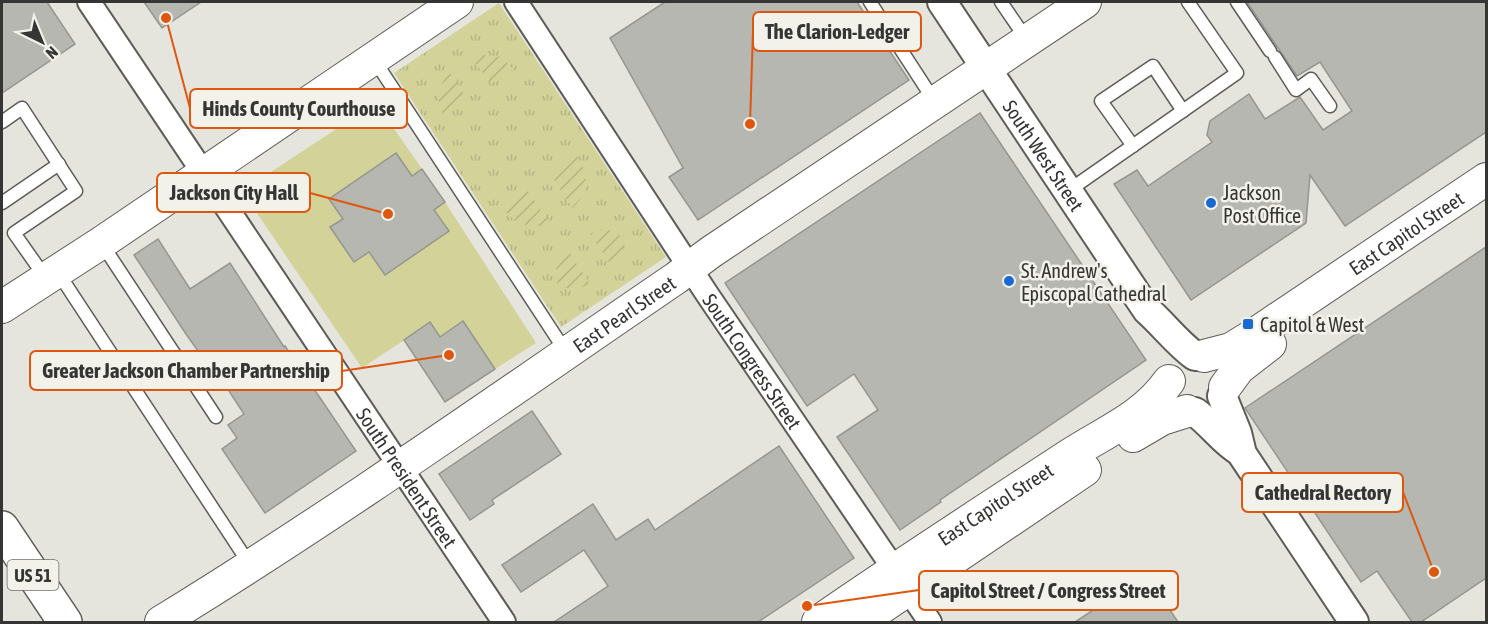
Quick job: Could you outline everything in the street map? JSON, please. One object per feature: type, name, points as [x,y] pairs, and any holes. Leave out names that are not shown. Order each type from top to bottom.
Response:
[{"type":"main road","points":[[2,307],[101,243],[457,2]]},
{"type":"main road","name":"East Pearl Street","points":[[161,622],[251,566],[1085,2]]},
{"type":"main road","name":"East Capitol Street","points":[[860,622],[901,580],[1070,454],[1136,415],[1152,402],[1185,367],[1237,345],[1486,179]]},
{"type":"main road","name":"East Capitol Street","points":[[1224,391],[1239,368],[1258,352],[1486,200]]},
{"type":"main road","points":[[1213,362],[1220,369],[1224,391],[1212,408],[1191,412],[1179,406],[1169,390],[1185,367],[1213,362]]},
{"type":"main road","name":"East Capitol Street","points":[[818,622],[901,580],[1140,431],[1162,419],[1191,412]]},
{"type":"main road","name":"US 51","points":[[2,528],[65,622]]},
{"type":"street","name":"South President Street","points":[[89,2],[504,622]]},
{"type":"street","name":"South Congress Street","points":[[516,2],[690,268],[930,622]]},
{"type":"street","name":"South West Street","points":[[942,2],[1185,367]]},
{"type":"street","points":[[1224,391],[1242,454]]},
{"type":"street","points":[[1191,412],[1210,423],[1227,442],[1242,454],[1354,622]]},
{"type":"lane","points":[[870,2],[936,103]]},
{"type":"lane","points":[[1001,2],[1027,40]]},
{"type":"lane","points":[[1067,192],[1237,73],[1188,2]]},
{"type":"lane","points":[[1237,2],[1296,90],[1311,79],[1330,106]]},
{"type":"lane","points":[[373,58],[567,353]]},
{"type":"lane","points":[[1133,146],[1101,101],[1153,66],[1183,111]]},
{"type":"lane","points":[[2,122],[22,108],[76,191],[14,233],[51,275],[251,566]]},
{"type":"lane","points":[[2,203],[59,164]]},
{"type":"lane","points":[[101,243],[216,417]]},
{"type":"green space","points":[[499,3],[666,257],[561,327],[394,73]]},
{"type":"green space","points":[[484,55],[501,57],[513,69],[491,84],[472,58]]},
{"type":"green space","points":[[450,73],[468,100],[444,116],[439,104],[439,93],[442,83]]},
{"type":"green space","points":[[376,103],[422,169],[412,176],[329,199],[385,275],[448,232],[434,210],[445,202],[536,343],[495,369],[463,322],[440,337],[430,323],[362,368],[242,191]]},
{"type":"green space","points":[[576,154],[583,168],[586,182],[582,195],[572,208],[549,172]]},
{"type":"green space","points":[[526,188],[550,223],[528,226],[516,221],[505,211],[501,205]]},
{"type":"green space","points":[[609,230],[625,239],[623,252],[613,268],[590,234]]},
{"type":"green space","points":[[567,249],[590,284],[574,289],[558,285],[557,266],[560,257]]},
{"type":"building","points":[[2,2],[47,2],[75,44],[2,93]]},
{"type":"building","points":[[144,2],[201,2],[162,28]]},
{"type":"building","points":[[665,2],[857,2],[909,80],[698,220],[669,177],[683,168],[610,38]]},
{"type":"building","points":[[1247,2],[1486,2],[1486,132],[1345,226],[1310,175],[1306,223],[1191,300],[1114,184],[1137,170],[1148,186],[1212,142],[1207,135],[1210,121],[1249,94],[1265,119],[1300,97],[1323,130],[1352,111],[1320,62],[1297,76]]},
{"type":"building","points":[[980,113],[1146,360],[940,500],[941,502],[900,530],[837,437],[878,410],[854,374],[807,406],[725,283]]},
{"type":"building","points":[[396,153],[412,176],[422,169],[445,202],[434,210],[449,231],[385,275],[369,252],[354,262],[330,227],[343,219],[329,199]]},
{"type":"building","points":[[158,239],[190,289],[230,263],[284,347],[356,451],[265,513],[222,449],[237,438],[228,425],[244,414],[218,374],[216,376],[186,334],[134,255]]},
{"type":"building","points":[[1486,247],[1486,578],[1421,622],[1412,622],[1377,571],[1361,582],[1245,408]]},
{"type":"building","points":[[463,321],[495,369],[445,402],[404,340],[430,322],[440,337]]},
{"type":"building","points":[[532,411],[561,454],[492,500],[494,504],[470,520],[439,474]]},
{"type":"building","points":[[779,446],[854,558],[758,622],[554,622],[608,586],[584,550],[521,592],[502,565],[593,504],[616,540],[648,519],[655,530]]},
{"type":"building","points":[[1146,574],[1178,622],[1075,622],[1104,603],[1103,592],[1111,582],[1119,580],[1132,584]]},
{"type":"place","name":"Hinds County Courthouse","points":[[166,18]]},
{"type":"place","name":"The Clarion-Ledger","points":[[750,124]]},
{"type":"place","name":"Jackson Post Office","points":[[1211,203]]},
{"type":"place","name":"Jackson City Hall","points":[[388,214]]},
{"type":"place","name":"St. Andrew's Episcopal Cathedral","points":[[1009,281]]},
{"type":"place","name":"Capitol & West","points":[[1248,324]]},
{"type":"place","name":"Greater Jackson Chamber Partnership","points":[[449,355]]},
{"type":"place","name":"Cathedral Rectory","points":[[1434,572]]},
{"type":"place","name":"Capitol Street / Congress Street","points":[[807,606]]}]
